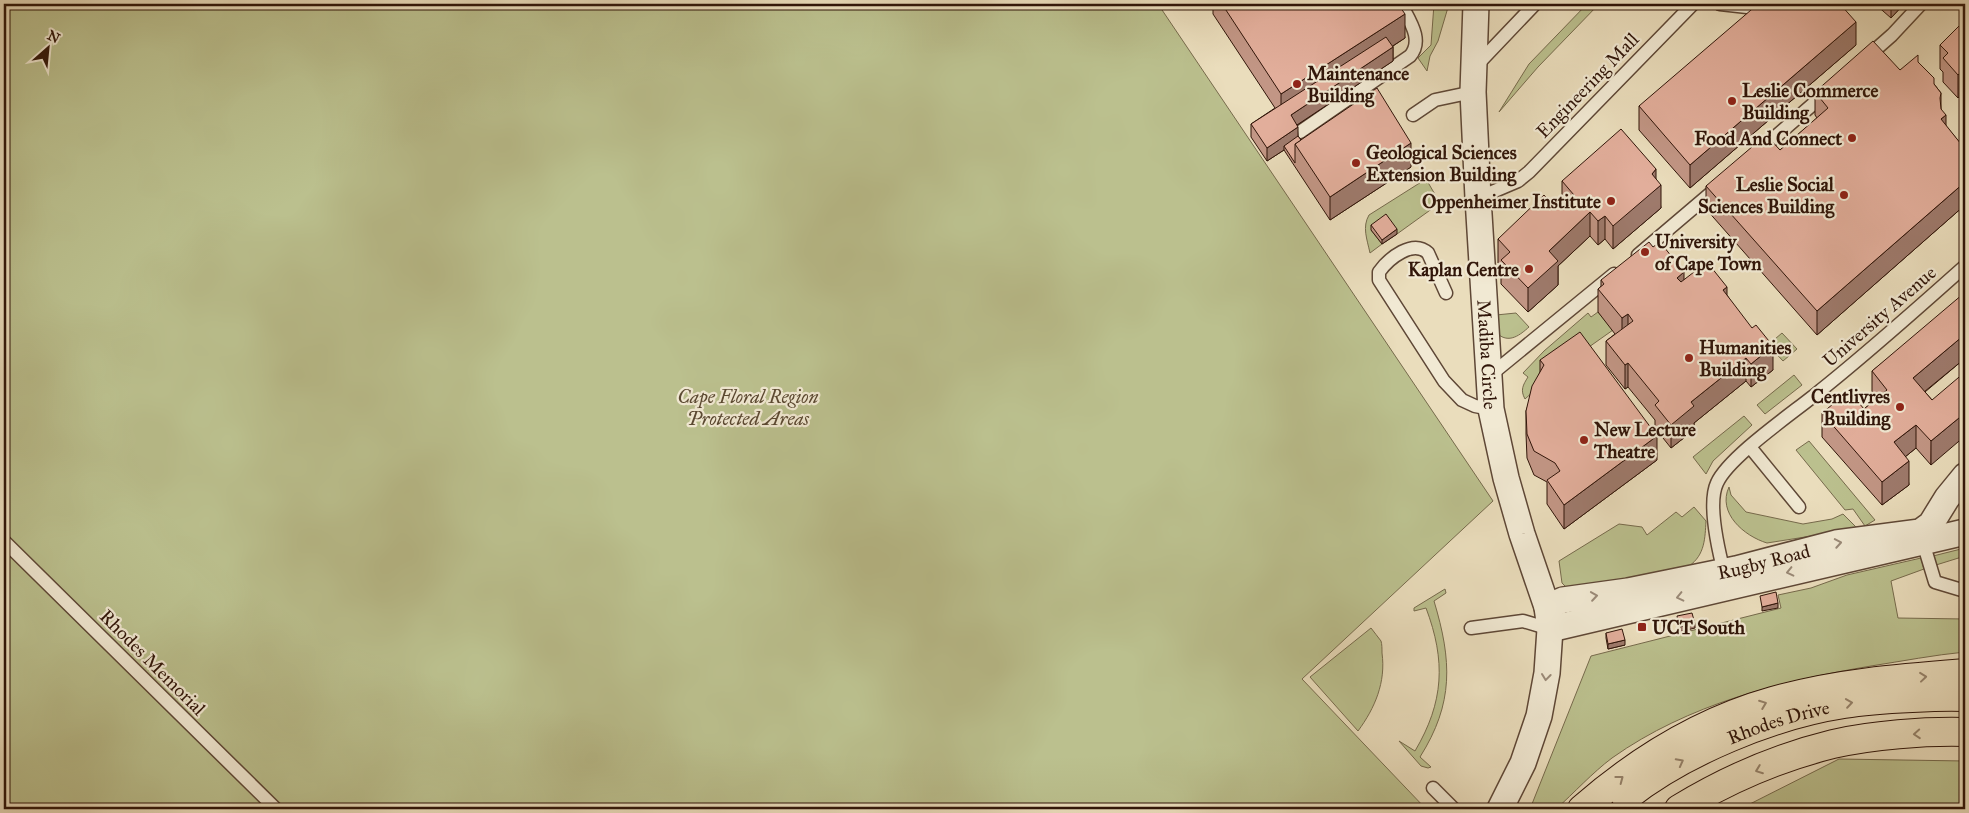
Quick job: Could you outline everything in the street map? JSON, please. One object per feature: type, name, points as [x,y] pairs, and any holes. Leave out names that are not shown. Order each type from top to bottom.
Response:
[{"type":"highway","points":[[1582,809],[1638,766],[1673,744],[1718,721],[1772,701],[1839,686],[1965,673]]},
{"type":"highway","name":"Rhodes Drive","points":[[1611,809],[1667,769],[1733,737],[1779,720],[1842,704],[1876,700],[1965,697]]},
{"type":"highway","name":"Rhodes Drive","points":[[1679,809],[1737,778],[1833,744],[1888,736],[1965,732]]},
{"type":"street","name":"Madiba Circle","points":[[1476,4],[1473,80],[1490,409],[1506,478],[1549,618]]},
{"type":"street","points":[[1962,479],[1960,497],[1965,507]]},
{"type":"street","points":[[1921,537],[1962,479]]},
{"type":"street","name":"Rugby Road","points":[[1549,618],[1921,537],[1965,532]]},
{"type":"street","points":[[1500,809],[1523,763],[1539,716],[1547,673],[1549,618]]},
{"type":"lane","points":[[1300,132],[1410,56],[1414,51],[1417,44],[1415,36],[1401,4]]},
{"type":"lane","points":[[1413,115],[1435,100],[1473,80],[1535,4]]},
{"type":"lane","name":"Engineering Mall","points":[[1478,198],[1518,182],[1693,4]]},
{"type":"lane","points":[[1720,4],[1756,8],[1767,4]]},
{"type":"lane","points":[[1856,67],[1892,35],[1921,4]]},
{"type":"lane","points":[[1747,162],[1834,86]]},
{"type":"lane","points":[[1488,377],[1627,264],[1725,181]]},
{"type":"lane","points":[[1446,293],[1428,253],[1424,249],[1409,248],[1379,272],[1379,280],[1444,381],[1462,400],[1490,409]]},
{"type":"lane","name":"University Avenue","points":[[1725,579],[1713,510],[1714,491],[1722,474],[1750,447],[1830,383],[1965,266]]},
{"type":"lane","points":[[1750,447],[1799,507]]},
{"type":"lane","points":[[1921,537],[1935,582],[1962,588]]},
{"type":"lane","name":"Rhodes Memorial","points":[[4,541],[276,809]]},
{"type":"lane","points":[[1471,628],[1549,618]]},
{"type":"lane","points":[[1523,621],[1549,618]]},
{"type":"lane","points":[[1433,788],[1454,809]]},
{"type":"green space","name":"Cape Floral Region Protected Areas","points":[[4,4],[1158,4],[1493,501],[1302,679],[1426,809],[4,809]]},
{"type":"green space","points":[[1434,4],[1449,4],[1438,41],[1430,56],[1427,71],[1418,58],[1431,45]]},
{"type":"green space","points":[[1587,4],[1599,4],[1538,67],[1499,112],[1529,64]]},
{"type":"green space","points":[[1426,179],[1440,203],[1397,234],[1386,219],[1371,230],[1382,244],[1370,253],[1365,229],[1369,215]]},
{"type":"green space","points":[[1598,312],[1613,330],[1562,366],[1525,399],[1523,388],[1528,377],[1523,373],[1544,351],[1588,313],[1591,317]]},
{"type":"green space","points":[[1516,313],[1529,327],[1511,338],[1499,335],[1496,315]]},
{"type":"green space","points":[[1782,333],[1797,349],[1783,361],[1768,345]]},
{"type":"green space","points":[[1794,375],[1802,385],[1765,414],[1757,405]]},
{"type":"green space","points":[[1744,416],[1752,425],[1713,461],[1706,474],[1693,457]]},
{"type":"green space","points":[[1809,441],[1875,520],[1865,526],[1853,509],[1845,510],[1796,450]]},
{"type":"green space","points":[[1729,487],[1731,495],[1746,512],[1803,524],[1832,519],[1843,514],[1857,528],[1767,543],[1750,535],[1735,522],[1727,506],[1726,497]]},
{"type":"green space","points":[[1694,507],[1706,521],[1705,534],[1703,546],[1698,557],[1689,566],[1665,575],[1631,581],[1567,588],[1562,583],[1559,561],[1619,524],[1642,527],[1647,535],[1676,512],[1682,517]]},
{"type":"green space","points":[[1965,548],[1965,556],[1936,565],[1933,556]]},
{"type":"green space","points":[[1921,558],[1924,569],[1891,581],[1898,618],[1965,619],[1965,652],[1837,672],[1770,687],[1736,697],[1672,723],[1641,739],[1612,758],[1556,809],[1530,809],[1591,656],[1781,608],[1778,595],[1811,588],[1847,575]]},
{"type":"green space","points":[[1445,589],[1446,593],[1434,601],[1444,643],[1446,681],[1444,700],[1439,718],[1420,757],[1431,767],[1428,768],[1421,766],[1399,741],[1415,751],[1432,715],[1439,681],[1437,646],[1426,608],[1414,611],[1414,608]]},
{"type":"green space","points":[[1371,628],[1381,641],[1383,664],[1381,684],[1374,704],[1358,731],[1310,677]]},
{"type":"green space","points":[[1839,759],[1965,761],[1965,809],[1740,809]]},
{"type":"building","name":"Maintenance Building","points":[[1222,4],[1398,4],[1405,14],[1281,94]]},
{"type":"building","name":"Leslie Commerce Building","points":[[1758,4],[1840,4],[1856,22],[1690,165],[1639,106]]},
{"type":"building","points":[[1965,20],[1965,70],[1958,75],[1943,58],[1948,53],[1940,45]]},
{"type":"building","points":[[1386,37],[1393,47],[1291,115],[1298,127],[1267,148],[1251,124]]},
{"type":"building","name":"Leslie Social Sciences Building","points":[[1873,41],[1900,70],[1918,55],[1918,62],[1934,78],[1934,84],[1941,93],[1941,109],[1946,115],[1941,119],[1965,149],[1965,182],[1817,311],[1706,186],[1766,135],[1780,150],[1828,108],[1815,92]]},
{"type":"building","name":"Geological Sciences Extension Building","points":[[1377,88],[1411,143],[1330,197],[1295,144]]},
{"type":"building","points":[[1621,129],[1656,169],[1652,174],[1661,185],[1613,226],[1605,216],[1598,221],[1590,212],[1549,251],[1558,261],[1528,288],[1501,260],[1510,252],[1498,239],[1544,195],[1556,209],[1574,195],[1562,181]]},
{"type":"building","points":[[1298,136],[1301,140],[1295,144],[1295,163],[1284,146]]},
{"type":"building","points":[[1386,214],[1397,229],[1382,240],[1371,225]]},
{"type":"building","name":"Humanities Building","points":[[1649,242],[1653,247],[1660,242],[1684,272],[1677,278],[1681,282],[1707,262],[1727,287],[1723,290],[1752,328],[1756,325],[1773,346],[1751,364],[1746,358],[1691,402],[1694,406],[1671,425],[1655,405],[1659,401],[1628,363],[1625,365],[1606,341],[1633,321],[1628,314],[1622,318],[1598,289],[1604,284],[1601,280]]},
{"type":"building","points":[[1963,294],[1965,297],[1965,339],[1963,336],[1913,378],[1932,400],[1965,372],[1965,413],[1931,441],[1916,425],[1894,442],[1909,461],[1882,482],[1822,413],[1849,391],[1864,409],[1887,390],[1872,371]]},
{"type":"building","name":"New Lecture Theatre","points":[[1580,332],[1657,436],[1564,505],[1547,480],[1560,471],[1555,463],[1534,451],[1527,434],[1526,411],[1532,386],[1544,365],[1540,360]]},
{"type":"building","points":[[1776,592],[1778,603],[1762,607],[1760,596]]},
{"type":"building","points":[[1692,613],[1695,624],[1679,627],[1677,616]]},
{"type":"building","points":[[1622,629],[1625,640],[1608,644],[1606,633]]},
{"type":"place","name":"Maintenance Building","points":[[1297,84]]},
{"type":"place","name":"Leslie Commerce Building","points":[[1732,101]]},
{"type":"place","name":"Food And Connect","points":[[1852,138]]},
{"type":"place","name":"Geological Sciences Extension Building","points":[[1356,163]]},
{"type":"place","name":"Leslie Social Sciences Building","points":[[1844,195]]},
{"type":"place","name":"Oppenheimer Institute","points":[[1611,201]]},
{"type":"place","name":"University of Cape Town","points":[[1645,252]]},
{"type":"place","name":"Kaplan Centre","points":[[1529,269]]},
{"type":"place","name":"Humanities Building","points":[[1689,358]]},
{"type":"place","name":"Centlivres Building","points":[[1900,407]]},
{"type":"place","name":"New Lecture Theatre","points":[[1584,440]]},
{"type":"place","name":"UCT South","points":[[1642,627]]}]
